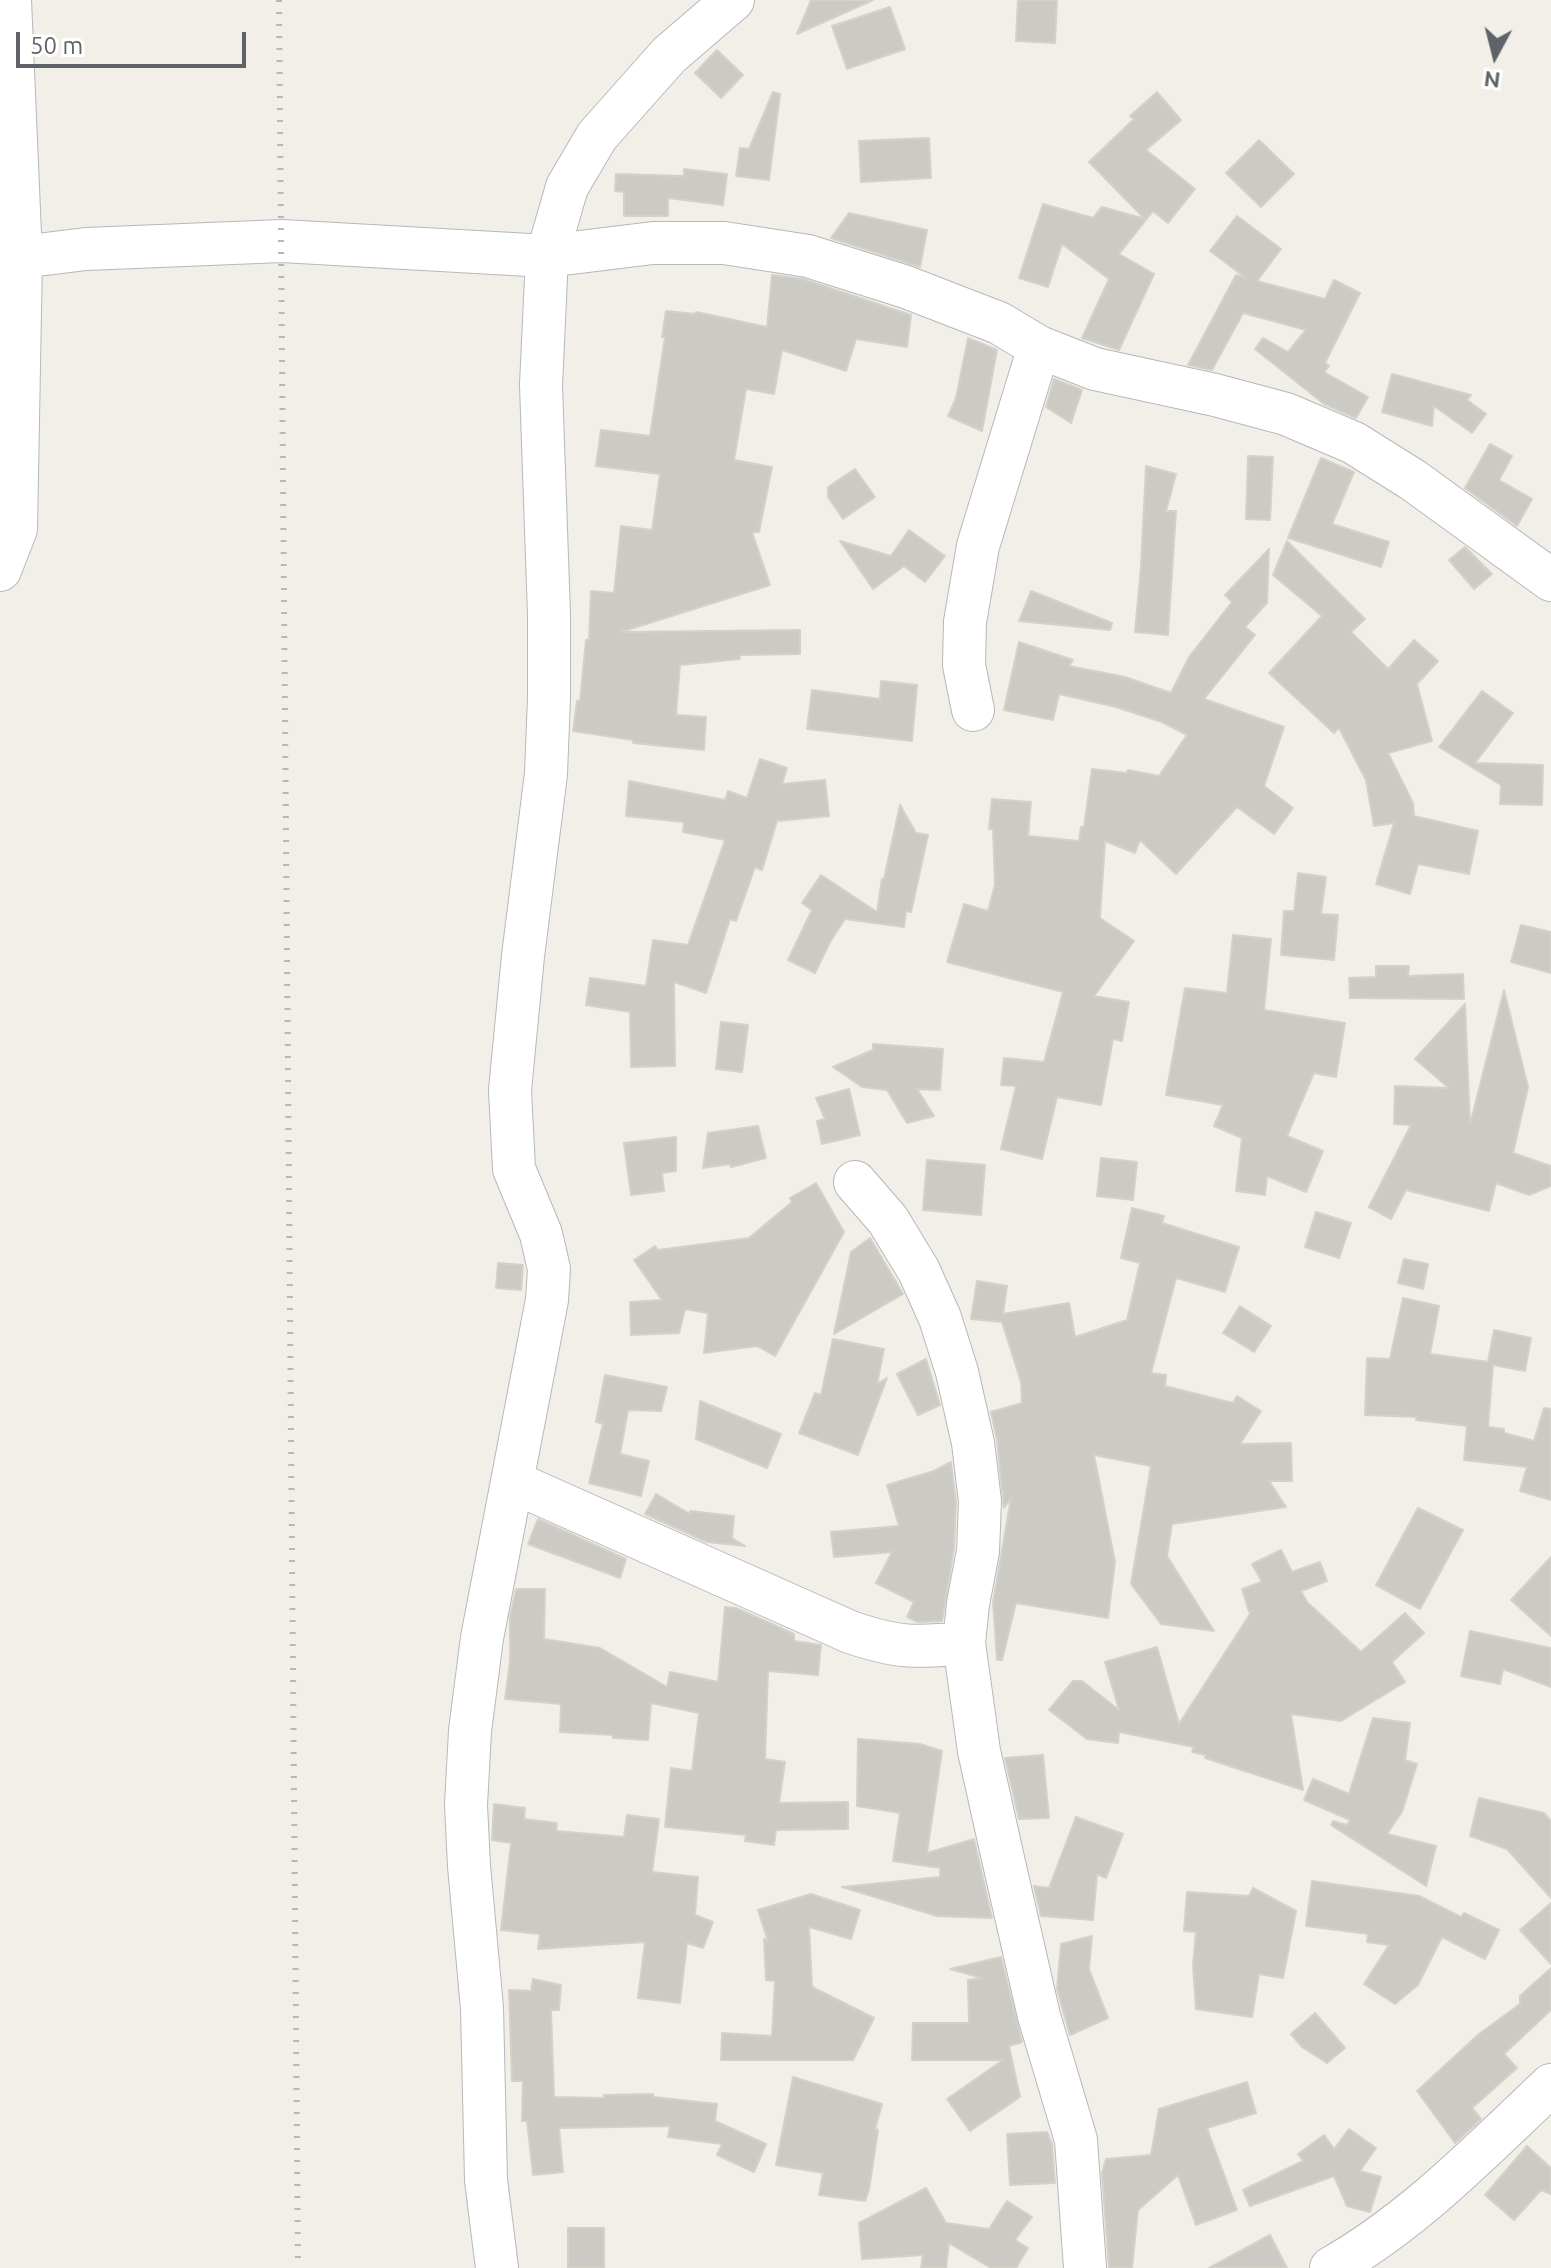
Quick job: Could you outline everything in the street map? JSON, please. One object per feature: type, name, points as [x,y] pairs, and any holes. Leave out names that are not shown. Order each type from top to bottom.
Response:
[{"type":"street","points":[[0,570],[16,529],[21,257],[10,0]]},
{"type":"street","points":[[497,2268],[486,2180],[482,2008],[466,1805],[470,1731],[482,1638],[547,1300],[549,1269],[541,1234],[514,1169],[510,1090],[547,743],[549,615],[541,385],[547,256],[567,187],[597,136],[669,55],[733,0]]},
{"type":"street","points":[[21,257],[86,249],[282,241],[547,256],[653,243],[724,243],[808,256],[906,287],[986,318],[1039,347],[1095,369],[1286,414],[1354,443],[1413,480],[1551,580]]},
{"type":"street","points":[[973,710],[964,665],[975,561],[1039,347]]},
{"type":"street","points":[[855,1182],[888,1220],[924,1283],[944,1331],[973,1443],[980,1501],[978,1551],[964,1643],[979,1751],[1011,1894],[1039,2016],[1076,2140],[1085,2268]]},
{"type":"street","points":[[513,1482],[850,1632],[887,1644],[917,1648],[964,1643]]},
{"type":"street","points":[[1331,2268],[1367,2247],[1423,2206],[1551,2085]]},
{"type":"building","points":[[811,0],[873,0],[797,34]]},
{"type":"building","points":[[1018,0],[1057,0],[1055,43],[1016,41]]},
{"type":"building","points":[[890,7],[905,49],[847,69],[832,26]]},
{"type":"building","points":[[717,50],[743,75],[721,98],[695,73]]},
{"type":"building","points":[[773,92],[780,94],[769,180],[736,176],[740,148],[749,149]]},
{"type":"building","points":[[1157,92],[1181,120],[1146,150],[1195,189],[1168,223],[1153,211],[1119,254],[1154,274],[1119,350],[1082,338],[1109,279],[1062,244],[1048,287],[1019,278],[1043,204],[1093,218],[1102,207],[1145,219],[1089,162],[1134,119],[1130,116]]},
{"type":"building","points":[[929,138],[931,178],[861,182],[859,141]]},
{"type":"building","points":[[1259,140],[1294,174],[1261,207],[1226,173]]},
{"type":"building","points":[[684,169],[727,174],[723,205],[668,198],[668,216],[624,216],[624,192],[615,191],[616,174],[684,176]]},
{"type":"building","points":[[849,213],[927,230],[920,267],[831,238]]},
{"type":"building","points":[[1237,216],[1281,249],[1257,281],[1325,299],[1334,280],[1360,293],[1325,363],[1329,366],[1324,372],[1368,397],[1356,418],[1324,404],[1255,349],[1263,338],[1288,352],[1306,330],[1243,313],[1212,370],[1188,365],[1236,275],[1246,278],[1210,251]]},
{"type":"building","points":[[772,275],[803,279],[911,315],[907,347],[856,339],[846,371],[782,350],[774,394],[746,389],[734,460],[772,467],[759,532],[752,532],[770,585],[621,632],[800,630],[800,654],[739,655],[740,659],[680,665],[676,715],[706,717],[704,750],[633,743],[633,740],[573,731],[577,701],[580,701],[586,640],[589,640],[591,591],[614,593],[621,526],[652,530],[660,474],[596,466],[601,430],[650,436],[666,311],[696,312],[767,327]]},
{"type":"building","points":[[968,338],[997,350],[982,431],[948,416],[956,398]]},
{"type":"building","points":[[1392,374],[1471,395],[1467,400],[1486,414],[1472,433],[1434,406],[1432,426],[1382,412]]},
{"type":"building","points":[[1054,379],[1082,390],[1071,423],[1046,407]]},
{"type":"building","points":[[1490,444],[1512,456],[1499,480],[1532,499],[1517,526],[1465,488]]},
{"type":"building","points":[[1248,456],[1273,457],[1270,520],[1246,519]]},
{"type":"building","points":[[1321,458],[1354,472],[1332,524],[1389,542],[1381,567],[1288,538]]},
{"type":"building","points":[[1146,466],[1176,474],[1166,511],[1176,511],[1168,635],[1135,632]]},
{"type":"building","points":[[855,469],[875,497],[843,519],[828,497],[828,487]]},
{"type":"building","points":[[909,530],[945,556],[925,582],[904,566],[873,589],[840,541],[891,556]]},
{"type":"building","points":[[1287,541],[1365,619],[1351,632],[1388,669],[1414,640],[1438,661],[1417,684],[1432,741],[1388,753],[1413,803],[1414,816],[1478,831],[1469,874],[1418,864],[1410,894],[1376,884],[1394,823],[1374,826],[1366,780],[1339,728],[1334,733],[1269,673],[1322,616],[1273,575]]},
{"type":"building","points":[[1465,547],[1492,574],[1474,589],[1449,560]]},
{"type":"building","points":[[1269,549],[1267,603],[1245,627],[1255,635],[1204,699],[1284,727],[1264,786],[1293,808],[1274,834],[1237,807],[1176,874],[1140,840],[1135,853],[1105,841],[1100,918],[1134,941],[1094,996],[1129,1002],[1122,1041],[1113,1039],[1101,1105],[1057,1097],[1042,1159],[1001,1149],[1016,1086],[1001,1085],[1004,1058],[1044,1062],[1063,992],[947,962],[964,904],[988,911],[995,885],[993,829],[989,829],[992,799],[1031,802],[1028,836],[1079,841],[1081,827],[1084,827],[1092,769],[1127,773],[1128,770],[1159,776],[1187,735],[1162,722],[1116,707],[1059,694],[1053,720],[1004,710],[1019,642],[1073,660],[1069,666],[1125,677],[1171,693],[1189,657],[1232,602],[1225,595]]},
{"type":"building","points":[[1031,591],[1112,623],[1110,630],[1019,621]]},
{"type":"building","points":[[881,681],[917,685],[912,741],[807,729],[812,690],[880,699]]},
{"type":"building","points":[[1482,691],[1513,713],[1475,763],[1543,765],[1542,805],[1500,804],[1501,785],[1439,747]]},
{"type":"building","points":[[760,759],[787,768],[782,784],[825,780],[829,816],[777,821],[762,870],[755,867],[736,921],[730,919],[706,993],[674,982],[675,1066],[631,1067],[630,1012],[586,1005],[590,978],[646,986],[653,940],[688,945],[725,840],[683,832],[684,822],[626,816],[629,781],[725,800],[728,791],[747,798]]},
{"type":"building","points":[[900,805],[916,833],[928,835],[911,912],[906,911],[904,927],[845,919],[815,973],[788,960],[812,910],[802,903],[821,875],[877,912]]},
{"type":"building","points":[[1298,873],[1326,877],[1321,914],[1338,915],[1334,960],[1281,955],[1284,911],[1294,911]]},
{"type":"building","points":[[1521,925],[1551,932],[1551,973],[1511,962]]},
{"type":"building","points":[[1233,935],[1271,939],[1264,1010],[1345,1023],[1336,1077],[1314,1073],[1287,1136],[1323,1151],[1306,1192],[1267,1176],[1265,1195],[1236,1191],[1242,1138],[1214,1126],[1223,1105],[1166,1095],[1185,988],[1227,993]]},
{"type":"building","points":[[1376,966],[1409,966],[1408,976],[1463,974],[1464,999],[1350,998],[1349,978],[1376,977]]},
{"type":"building","points":[[1504,990],[1528,1087],[1513,1153],[1551,1166],[1551,1186],[1529,1195],[1496,1183],[1489,1211],[1406,1190],[1391,1219],[1369,1207],[1411,1125],[1394,1124],[1395,1086],[1449,1088],[1415,1059],[1465,1004],[1470,1125]]},
{"type":"building","points":[[721,1022],[748,1025],[742,1072],[716,1069]]},
{"type":"building","points":[[873,1044],[943,1049],[940,1090],[917,1089],[934,1116],[907,1123],[887,1090],[862,1087],[833,1067],[873,1050]]},
{"type":"building","points":[[849,1089],[860,1135],[822,1144],[817,1121],[825,1119],[816,1098]]},
{"type":"building","points":[[758,1126],[766,1158],[731,1167],[730,1164],[703,1168],[708,1133]]},
{"type":"building","points":[[676,1137],[676,1171],[662,1173],[664,1191],[631,1195],[624,1143]]},
{"type":"building","points":[[1101,1158],[1137,1162],[1133,1200],[1097,1196]]},
{"type":"building","points":[[927,1160],[985,1165],[981,1215],[923,1210]]},
{"type":"building","points":[[816,1183],[844,1232],[775,1356],[757,1346],[704,1353],[708,1313],[685,1309],[679,1333],[631,1335],[630,1302],[662,1300],[634,1260],[655,1246],[658,1250],[749,1238],[792,1202],[790,1198]]},
{"type":"building","points":[[1132,1208],[1164,1216],[1162,1223],[1239,1247],[1225,1292],[1176,1278],[1151,1373],[1166,1375],[1165,1386],[1233,1403],[1237,1396],[1261,1411],[1240,1444],[1291,1443],[1292,1481],[1269,1481],[1286,1507],[1172,1524],[1167,1556],[1214,1631],[1161,1624],[1131,1584],[1151,1466],[1094,1455],[1115,1562],[1108,1618],[1016,1603],[1002,1660],[997,1660],[993,1602],[1011,1498],[1004,1508],[991,1412],[1022,1403],[1021,1382],[1002,1322],[971,1319],[977,1281],[1007,1286],[1003,1314],[1069,1303],[1075,1337],[1127,1320],[1140,1263],[1121,1258]]},
{"type":"building","points":[[1316,1212],[1351,1223],[1339,1258],[1305,1247]]},
{"type":"building","points":[[870,1238],[903,1294],[834,1334],[851,1252]]},
{"type":"building","points":[[1404,1259],[1428,1264],[1423,1289],[1398,1283]]},
{"type":"building","points":[[498,1263],[523,1265],[521,1290],[496,1288]]},
{"type":"building","points":[[1403,1298],[1439,1306],[1430,1354],[1488,1362],[1494,1330],[1531,1338],[1525,1371],[1493,1365],[1488,1427],[1504,1429],[1504,1433],[1534,1441],[1544,1408],[1551,1409],[1551,1500],[1520,1491],[1527,1467],[1464,1460],[1467,1426],[1416,1420],[1417,1417],[1365,1415],[1367,1358],[1390,1359]]},
{"type":"building","points":[[1240,1306],[1271,1326],[1254,1352],[1223,1333]]},
{"type":"building","points":[[833,1339],[884,1349],[877,1384],[887,1378],[858,1455],[799,1433],[815,1393],[821,1395]]},
{"type":"building","points":[[926,1359],[940,1405],[918,1415],[897,1374]]},
{"type":"building","points":[[605,1375],[667,1387],[661,1411],[628,1410],[620,1454],[649,1461],[641,1496],[589,1483],[603,1424],[596,1422]]},
{"type":"building","points":[[700,1401],[781,1434],[767,1468],[696,1439]]},
{"type":"building","points":[[951,1462],[956,1502],[954,1548],[942,1621],[918,1622],[907,1617],[914,1602],[876,1583],[892,1552],[834,1557],[831,1532],[899,1526],[887,1485],[934,1471]]},
{"type":"building","points":[[656,1494],[690,1514],[690,1511],[734,1516],[732,1538],[745,1546],[707,1542],[645,1514]]},
{"type":"building","points":[[1418,1508],[1463,1530],[1420,1609],[1376,1585]]},
{"type":"building","points":[[538,1519],[626,1559],[620,1578],[528,1544]]},
{"type":"building","points":[[1281,1550],[1292,1572],[1320,1562],[1327,1581],[1301,1591],[1307,1602],[1361,1652],[1405,1613],[1424,1633],[1392,1662],[1405,1682],[1341,1721],[1291,1714],[1303,1790],[1205,1758],[1206,1755],[1192,1752],[1194,1747],[1119,1732],[1118,1743],[1087,1739],[1049,1710],[1073,1681],[1082,1681],[1119,1710],[1105,1662],[1157,1647],[1179,1724],[1252,1611],[1249,1612],[1242,1589],[1262,1582],[1252,1564]]},
{"type":"building","points":[[1551,1557],[1551,1636],[1511,1600]]},
{"type":"building","points":[[516,1589],[545,1589],[544,1639],[600,1648],[667,1687],[670,1672],[718,1682],[725,1607],[736,1608],[794,1634],[794,1641],[821,1645],[818,1675],[768,1671],[765,1759],[785,1762],[779,1803],[848,1802],[848,1829],[776,1830],[774,1845],[745,1841],[746,1835],[665,1827],[671,1768],[692,1771],[699,1713],[651,1703],[648,1740],[613,1738],[613,1735],[560,1732],[561,1704],[505,1699],[510,1662],[510,1617]]},
{"type":"building","points":[[1470,1631],[1551,1648],[1551,1687],[1503,1669],[1500,1684],[1461,1676]]},
{"type":"building","points":[[1373,1718],[1410,1723],[1405,1760],[1417,1764],[1402,1812],[1387,1834],[1436,1846],[1426,1886],[1331,1825],[1333,1821],[1347,1825],[1350,1820],[1304,1800],[1313,1779],[1349,1794]]},
{"type":"building","points":[[858,1739],[920,1744],[942,1751],[927,1853],[974,1839],[992,1918],[937,1916],[842,1887],[940,1877],[940,1868],[893,1861],[900,1813],[857,1806]]},
{"type":"building","points":[[1043,1755],[1049,1818],[1019,1819],[1005,1758]]},
{"type":"building","points":[[1479,1798],[1544,1813],[1551,1821],[1551,1898],[1507,1849],[1470,1836]]},
{"type":"building","points":[[494,1804],[525,1808],[524,1819],[557,1823],[556,1831],[624,1837],[627,1815],[659,1819],[652,1872],[698,1877],[695,1915],[713,1922],[703,1948],[687,1943],[680,2003],[638,1998],[645,1942],[538,1949],[540,1934],[501,1930],[511,1843],[492,1840]]},
{"type":"building","points":[[1076,1817],[1123,1834],[1106,1878],[1097,1874],[1093,1920],[1041,1916],[1034,1886],[1049,1888]]},
{"type":"building","points":[[1312,1881],[1419,1896],[1461,1917],[1464,1913],[1499,1930],[1485,1959],[1442,1937],[1418,1985],[1395,2004],[1364,1984],[1389,1945],[1367,1942],[1368,1934],[1306,1926]]},
{"type":"building","points":[[1253,1888],[1296,1911],[1283,1978],[1259,1974],[1252,2017],[1196,2009],[1193,1965],[1196,1932],[1184,1931],[1187,1892],[1249,1896]]},
{"type":"building","points":[[811,1894],[860,1910],[851,1939],[809,1927],[812,1987],[874,2018],[853,2060],[721,2060],[722,2033],[772,2036],[775,1981],[766,1980],[764,1939],[768,1941],[758,1910]]},
{"type":"building","points":[[1551,1903],[1551,1964],[1520,1930]]},
{"type":"building","points":[[1092,1936],[1089,1969],[1108,2018],[1070,2035],[1057,1989],[1061,1944]]},
{"type":"building","points":[[1001,1957],[1022,2042],[1009,2046],[1020,2097],[970,2131],[947,2099],[1003,2060],[912,2060],[913,2023],[969,2023],[968,1980],[982,1978],[950,1969]]},
{"type":"building","points":[[1551,1968],[1551,2010],[1504,2054],[1517,2068],[1472,2108],[1481,2119],[1455,2143],[1417,2091],[1479,2034],[1520,2004],[1520,1996]]},
{"type":"building","points":[[533,1979],[561,1985],[559,2010],[551,2010],[554,2097],[604,2098],[604,2095],[653,2094],[653,2097],[717,2104],[715,2121],[766,2144],[754,2172],[717,2155],[722,2144],[668,2137],[670,2126],[559,2128],[563,2172],[533,2175],[527,2121],[522,2121],[523,2081],[512,2081],[509,1990],[531,1991]]},
{"type":"building","points":[[1315,2013],[1345,2048],[1327,2063],[1302,2047],[1291,2034]]},
{"type":"building","points":[[793,2077],[882,2104],[875,2129],[878,2130],[865,2201],[819,2195],[823,2173],[776,2165]]},
{"type":"building","points":[[1247,2082],[1256,2113],[1207,2128],[1237,2210],[1196,2225],[1178,2175],[1138,2210],[1132,2268],[1109,2268],[1102,2173],[1106,2159],[1151,2155],[1159,2109]]},
{"type":"building","points":[[1349,2129],[1376,2148],[1360,2171],[1381,2177],[1370,2212],[1347,2206],[1334,2176],[1250,2206],[1243,2190],[1303,2161],[1298,2154],[1324,2135],[1334,2149]]},
{"type":"building","points":[[1047,2132],[1052,2144],[1055,2183],[1010,2185],[1007,2134]]},
{"type":"building","points":[[1527,2146],[1551,2168],[1551,2194],[1541,2190],[1514,2220],[1485,2195]]},
{"type":"building","points":[[926,2188],[946,2223],[989,2229],[1007,2201],[1032,2217],[1015,2240],[1028,2248],[1016,2268],[991,2268],[949,2243],[946,2268],[921,2268],[923,2255],[862,2259],[859,2223]]},
{"type":"building","points":[[568,2228],[604,2228],[604,2268],[568,2268]]},
{"type":"building","points":[[1270,2235],[1287,2268],[1209,2268]]},
{"type":"railway","points":[[279,0],[298,2268]]}]
